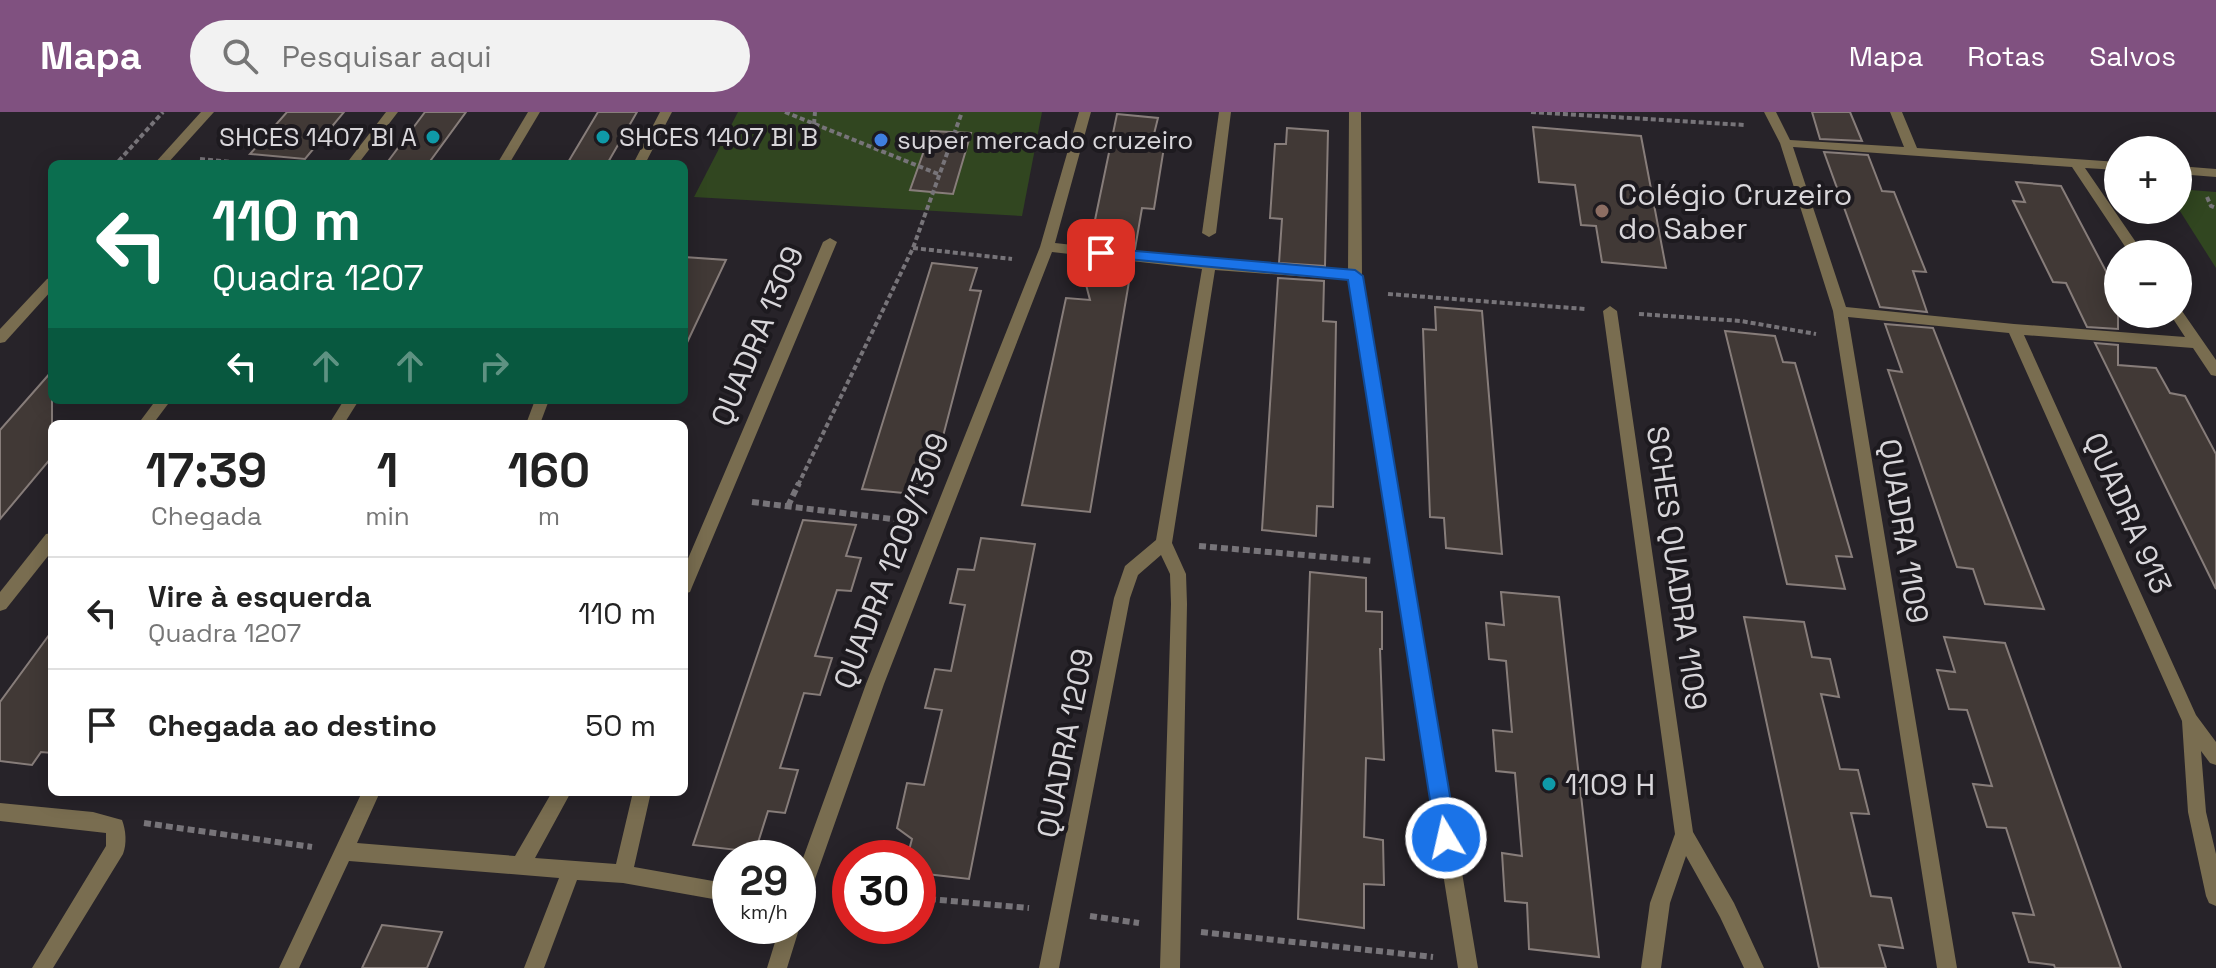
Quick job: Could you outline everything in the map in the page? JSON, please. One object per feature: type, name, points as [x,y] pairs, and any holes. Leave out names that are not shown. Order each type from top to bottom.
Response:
[{"type":"street","points":[[164,160],[208,112]]},
{"type":"street","points":[[355,160],[392,112]]},
{"type":"street","points":[[505,160],[534,112]]},
{"type":"street","points":[[641,160],[666,112]]},
{"type":"street","name":"QUADRA 1209/1309","points":[[816,849],[875,684],[1044,255],[1085,112]]},
{"type":"street","points":[[1209,233],[1225,112]]},
{"type":"street","points":[[1355,112],[1355,276],[1468,968]]},
{"type":"street","name":"QUADRA 1109","points":[[1770,112],[1786,143],[1840,311],[1947,968]]},
{"type":"street","points":[[1896,112],[1912,152]]},
{"type":"street","points":[[1786,143],[2104,165]]},
{"type":"street","points":[[2076,163],[2128,240]]},
{"type":"street","points":[[2192,171],[2216,173]]},
{"type":"street","name":"QUADRA 1309","points":[[688,578],[830,242]]},
{"type":"street","points":[[1044,255],[1355,276]]},
{"type":"street","points":[[1170,968],[1179,604],[1178,574],[1164,543],[1209,265]]},
{"type":"street","points":[[0,338],[48,286]]},
{"type":"street","name":"SCHES QUADRA 1109","points":[[1610,311],[1684,834],[1727,910],[1754,968]]},
{"type":"street","points":[[1840,311],[2196,343]]},
{"type":"street","points":[[2186,328],[2216,371]]},
{"type":"street","name":"QUADRA 913","points":[[2014,329],[2190,720],[2216,757]]},
{"type":"street","points":[[148,420],[161,404]]},
{"type":"street","name":"QUADRA 1209","points":[[1049,968],[1122,598],[1131,571],[1164,543]]},
{"type":"street","points":[[0,604],[48,544]]},
{"type":"street","name":"QUADRA 913","points":[[2190,720],[2197,812],[2216,896]]},
{"type":"street","points":[[289,968],[369,796]]},
{"type":"street","points":[[521,864],[560,796]]},
{"type":"street","points":[[623,874],[641,796]]},
{"type":"street","points":[[0,812],[115,826],[116,848],[42,968]]},
{"type":"street","name":"SCHES QUADRA 1109","points":[[1651,968],[1660,903],[1684,834]]},
{"type":"street","points":[[344,851],[623,874],[712,890]]},
{"type":"street","points":[[534,968],[571,871]]},
{"type":"street","points":[[777,968],[784,944]]},
{"type":"path","points":[[120,160],[163,112]]},
{"type":"path","points":[[785,112],[938,174]]},
{"type":"path","points":[[814,124],[815,112]]},
{"type":"path","points":[[788,506],[913,248],[962,112]]},
{"type":"path","points":[[1531,112],[1778,127]]},
{"type":"path","points":[[913,248],[1044,255]]},
{"type":"path","points":[[721,500],[938,525]]},
{"type":"path","points":[[1164,543],[1402,563]]},
{"type":"path","points":[[141,823],[344,851]]},
{"type":"green space","points":[[738,112],[1042,112],[1022,216],[694,197]]},
{"type":"green space","points":[[2192,190],[2216,192],[2216,268],[2188,224],[2192,224]]},
{"type":"building","points":[[287,112],[344,112],[305,159],[250,154]]},
{"type":"building","name":"SHCES 1407 Bl A","points":[[425,112],[466,112],[431,160],[389,160]]},
{"type":"building","name":"SHCES 1407 Bl B","points":[[598,112],[637,112],[609,160],[569,160]]},
{"type":"building","points":[[1812,112],[1850,112],[1862,141],[1820,139]]},
{"type":"building","points":[[1117,114],[1158,118],[1154,134],[1166,135],[1154,209],[1142,208],[1135,249],[1090,244]]},
{"type":"building","points":[[1533,127],[1641,136],[1666,268],[1602,262],[1596,226],[1581,225],[1575,185],[1539,182]]},
{"type":"building","points":[[1287,128],[1328,131],[1325,266],[1279,263],[1282,219],[1270,218],[1275,144],[1286,144]]},
{"type":"building","points":[[931,131],[971,133],[953,194],[910,190]]},
{"type":"building","points":[[1824,152],[1868,155],[1882,191],[1894,192],[1926,272],[1913,271],[1927,312],[1880,307]]},
{"type":"building","points":[[2016,182],[2061,186],[2104,267],[2104,328],[2118,329],[2087,327],[2066,283],[2053,282],[2013,201],[2025,202]]},
{"type":"building","points":[[688,257],[726,260],[688,341]]},
{"type":"building","points":[[1087,259],[1132,264],[1090,512],[1022,505],[1066,298],[1090,300],[1084,277]]},
{"type":"building","points":[[932,263],[977,268],[970,290],[981,291],[935,467],[922,466],[914,494],[862,489]]},
{"type":"building","points":[[1278,278],[1324,281],[1323,321],[1336,322],[1333,507],[1317,506],[1316,536],[1262,530]]},
{"type":"building","points":[[1435,307],[1482,311],[1502,554],[1446,548],[1444,518],[1430,517],[1423,329],[1436,330]]},
{"type":"building","points":[[1885,324],[1933,328],[2044,609],[1985,604],[1973,569],[1957,567],[1888,370],[1902,372]]},
{"type":"building","points":[[1725,331],[1775,336],[1783,362],[1795,363],[1852,557],[1836,556],[1845,589],[1787,584]]},
{"type":"building","points":[[2095,343],[2118,345],[2118,365],[2156,368],[2170,393],[2185,396],[2216,454],[2216,589]]},
{"type":"building","points":[[48,376],[48,404],[52,404],[52,420],[48,420],[48,462],[0,519],[0,430]]},
{"type":"building","points":[[803,520],[856,525],[846,556],[861,558],[851,591],[837,590],[815,656],[832,658],[820,695],[804,693],[780,768],[798,770],[785,813],[768,811],[759,840],[712,840],[712,847],[693,845]]},
{"type":"building","points":[[981,538],[1035,544],[969,879],[936,875],[936,840],[912,840],[897,828],[907,783],[924,785],[942,710],[925,708],[935,669],[951,671],[965,605],[950,603],[958,569],[974,570]]},
{"type":"building","points":[[1310,572],[1366,578],[1366,611],[1382,612],[1380,649],[1384,760],[1366,758],[1364,837],[1383,840],[1384,885],[1364,884],[1364,928],[1298,919]]},
{"type":"building","name":"1109 H","points":[[1501,592],[1559,597],[1599,957],[1529,949],[1527,903],[1505,901],[1502,853],[1522,856],[1515,773],[1496,771],[1493,730],[1512,732],[1506,661],[1489,659],[1486,623],[1504,625]]},
{"type":"building","points":[[1744,617],[1804,622],[1812,657],[1830,659],[1839,697],[1821,694],[1840,769],[1858,770],[1869,814],[1851,813],[1871,896],[1891,898],[1903,948],[1879,945],[1886,968],[1819,968]]},
{"type":"building","points":[[48,636],[48,753],[41,752],[32,765],[0,761],[0,702]]},
{"type":"building","points":[[1944,637],[2005,643],[2121,968],[2055,968],[2054,965],[2029,962],[2013,913],[2034,915],[2006,828],[1987,827],[1973,784],[1992,786],[1967,710],[1949,709],[1937,670],[1955,672]]},
{"type":"building","points":[[382,925],[442,932],[427,968],[362,968]]},
{"type":"place","name":"SHCES 1407 Bl A","points":[[433,137]]},
{"type":"place","name":"SHCES 1407 Bl B","points":[[603,137]]},
{"type":"place","name":"super mercado cruzeiro","points":[[881,140]]},
{"type":"place","name":"Colégio Cruzeiro do Saber","points":[[1602,211]]},
{"type":"place","name":"1109 H","points":[[1549,784]]},
{"type":"route","points":[[1101,253],[1355,276],[1446,838]]}]
